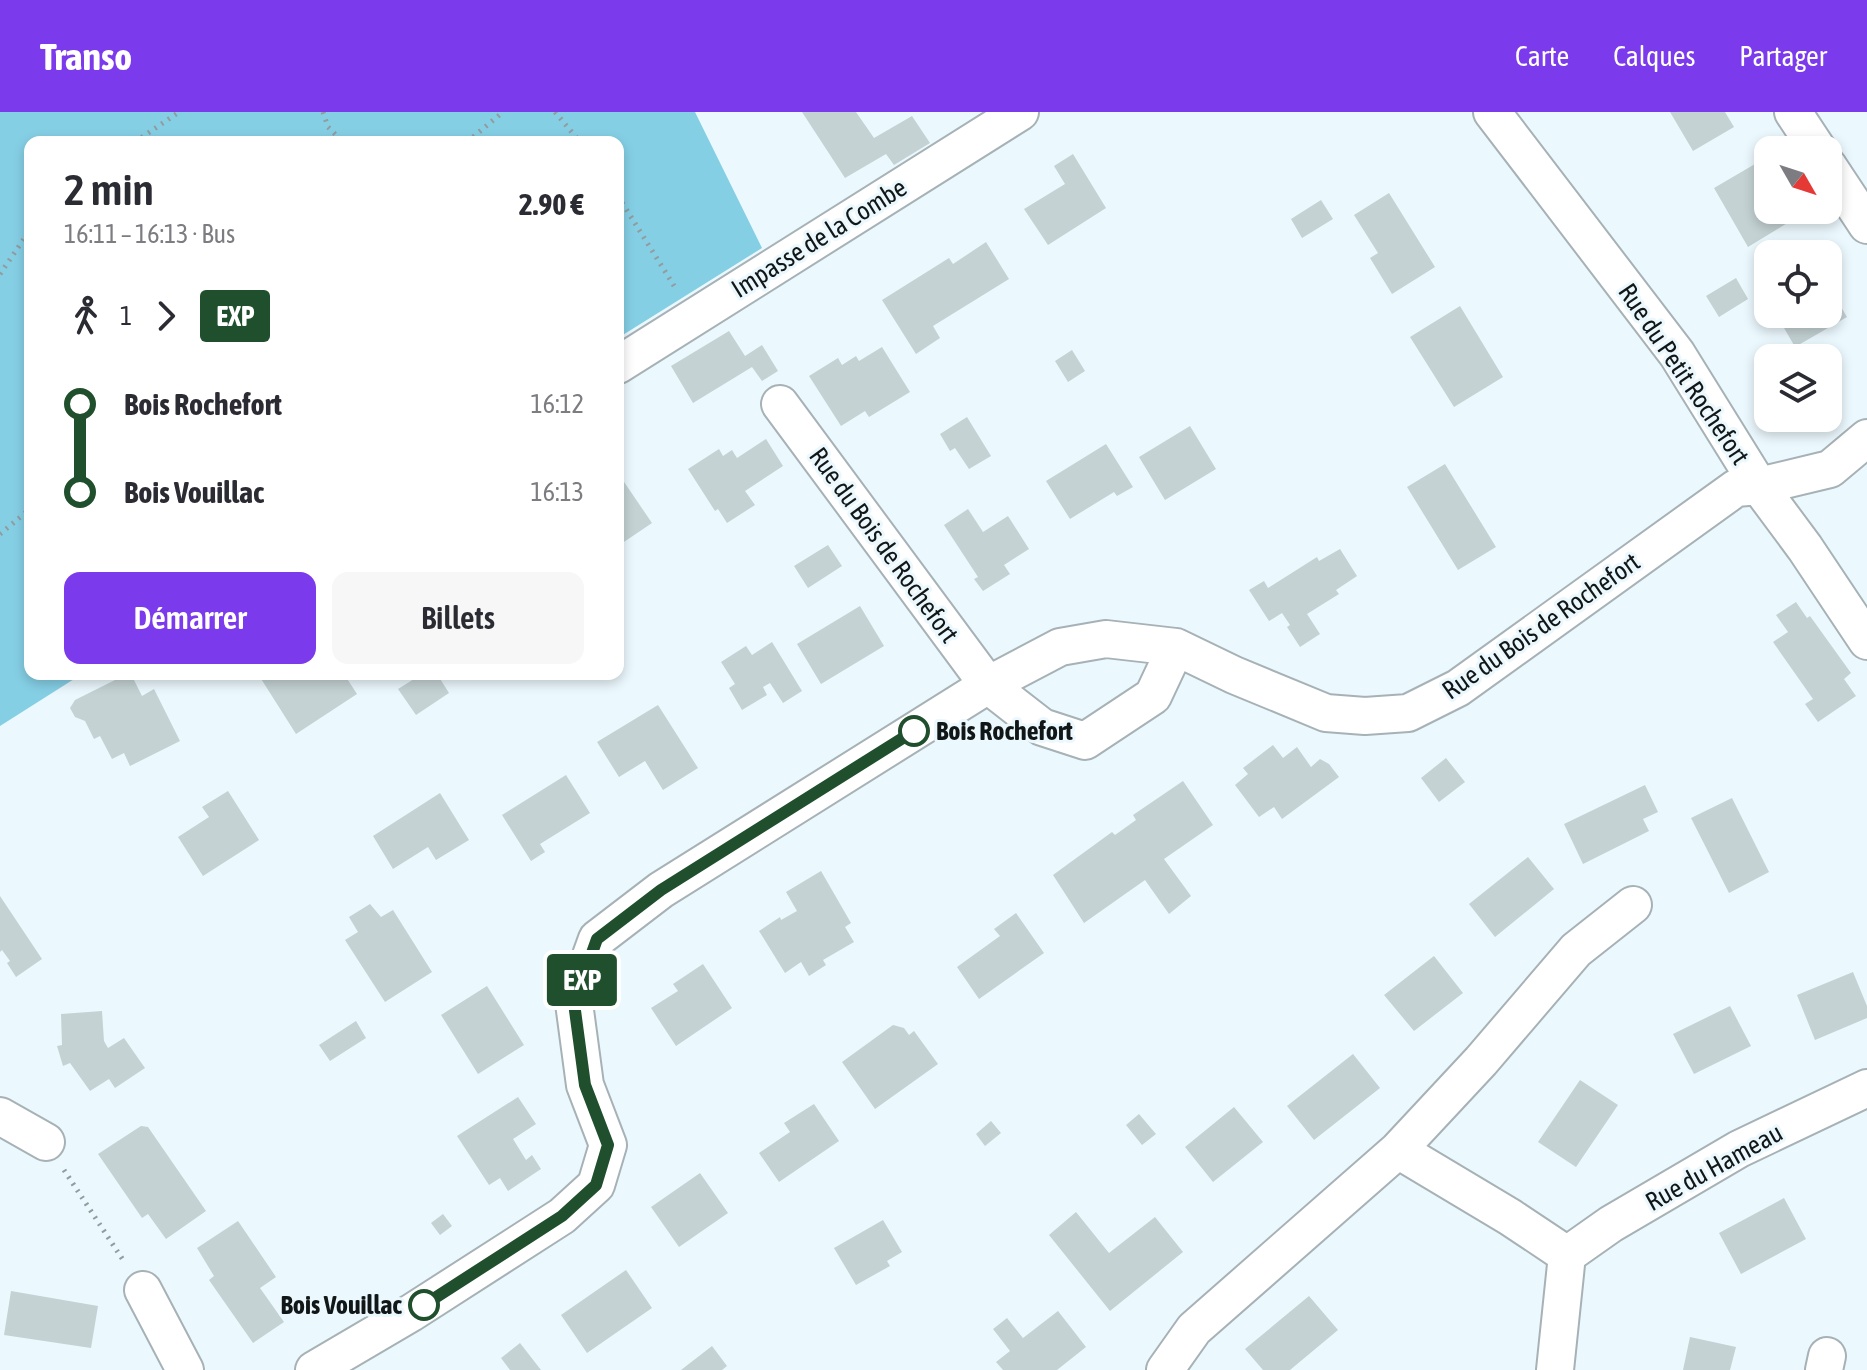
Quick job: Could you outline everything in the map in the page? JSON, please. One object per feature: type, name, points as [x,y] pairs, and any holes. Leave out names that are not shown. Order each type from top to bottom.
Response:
[{"type":"street","name":"Impasse de la Combe","points":[[624,361],[1020,112]]},
{"type":"street","name":"Rue du Petit Rochefort","points":[[1492,112],[1677,354],[1759,486],[1867,641]]},
{"type":"street","points":[[1793,112],[1809,136]]},
{"type":"street","points":[[1842,187],[1867,225]]},
{"type":"street","name":"Rue du Bois de Rochefort","points":[[780,404],[988,685],[1042,727],[1085,741],[1153,696],[1176,647]]},
{"type":"street","name":"Rue du Bois de Rochefort","points":[[314,1370],[411,1313],[562,1216],[596,1185],[608,1145],[585,1085],[574,1003],[597,939],[661,890],[988,685],[1060,647],[1106,639],[1176,647],[1326,713],[1365,716],[1408,713],[1458,688],[1736,488],[1759,486],[1830,469],[1867,438]]},
{"type":"street","points":[[1165,1370],[1194,1329],[1398,1150],[1481,1061],[1576,950],[1633,905]]},
{"type":"street","name":"Rue du Hameau","points":[[1567,1255],[1611,1224],[1739,1149],[1867,1088]]},
{"type":"street","points":[[0,1116],[46,1142]]},
{"type":"street","points":[[1398,1150],[1567,1255],[1555,1370]]},
{"type":"street","points":[[143,1290],[185,1370]]},
{"type":"path","points":[[144,136],[179,112]]},
{"type":"path","points":[[323,112],[328,127],[337,136]]},
{"type":"path","points":[[474,136],[503,112]]},
{"type":"path","points":[[555,112],[575,136]]},
{"type":"path","points":[[624,206],[693,317]]},
{"type":"path","points":[[0,274],[24,239]]},
{"type":"path","points":[[0,534],[24,514]]},
{"type":"path","points":[[46,1142],[143,1290]]},
{"type":"shaded area","points":[[0,112],[695,112],[762,248],[624,334],[624,136],[24,136],[24,680],[73,680],[0,726]]},
{"type":"building","points":[[802,112],[856,112],[874,138],[912,116],[930,143],[894,165],[886,154],[845,178]]},
{"type":"building","points":[[1670,112],[1725,112],[1734,127],[1693,151]]},
{"type":"building","points":[[1073,154],[1106,208],[1048,245],[1024,209],[1065,184],[1054,166]]},
{"type":"building","points":[[1754,165],[1754,224],[1786,224],[1759,240],[1754,240],[1748,247],[1714,188]]},
{"type":"building","points":[[1389,193],[1435,267],[1392,294],[1370,258],[1378,253],[1354,215]]},
{"type":"building","points":[[1321,200],[1333,219],[1302,238],[1291,219]]},
{"type":"building","points":[[986,242],[1009,279],[933,326],[940,338],[916,354],[882,300],[949,258],[953,264]]},
{"type":"building","points":[[1736,278],[1748,299],[1719,317],[1706,296]]},
{"type":"building","points":[[1460,306],[1503,377],[1454,407],[1410,337]]},
{"type":"building","points":[[1784,328],[1828,328],[1800,344],[1793,344]]},
{"type":"building","points":[[729,331],[745,356],[762,345],[778,371],[762,381],[752,367],[693,403],[671,366]]},
{"type":"building","points":[[882,347],[910,392],[869,417],[865,411],[841,426],[809,376],[838,358],[842,365],[856,356],[859,361]]},
{"type":"building","points":[[1072,350],[1085,371],[1068,382],[1055,361]]},
{"type":"building","points":[[967,417],[991,456],[969,469],[955,448],[950,451],[940,434]]},
{"type":"building","points":[[1190,426],[1216,469],[1165,500],[1139,457]]},
{"type":"building","points":[[766,439],[783,466],[745,491],[755,505],[727,523],[718,509],[715,511],[688,469],[719,449],[723,456],[732,450],[737,458]]},
{"type":"building","points":[[1106,444],[1133,487],[1117,496],[1114,492],[1070,519],[1046,481]]},
{"type":"building","points":[[1445,464],[1496,547],[1458,570],[1407,487]]},
{"type":"building","points":[[624,482],[652,523],[624,542]]},
{"type":"building","points":[[968,509],[983,532],[1008,516],[1029,549],[1004,565],[1010,574],[983,591],[974,579],[978,577],[944,525]]},
{"type":"building","points":[[828,545],[842,566],[808,588],[794,566]]},
{"type":"building","points":[[1340,549],[1357,576],[1336,590],[1339,594],[1307,614],[1320,634],[1300,647],[1282,613],[1269,621],[1249,590],[1264,581],[1268,588],[1317,557],[1319,561]]},
{"type":"building","points":[[1796,602],[1807,618],[1810,616],[1851,673],[1844,679],[1856,696],[1818,722],[1805,704],[1813,699],[1773,642],[1788,632],[1776,615]]},
{"type":"building","points":[[860,606],[884,646],[821,684],[797,644]]},
{"type":"building","points":[[772,642],[802,691],[783,703],[770,683],[763,687],[767,695],[742,710],[729,688],[735,684],[721,662],[746,646],[752,655]]},
{"type":"building","points":[[115,680],[134,680],[142,696],[154,689],[180,741],[130,766],[124,753],[112,759],[100,736],[94,739],[85,721],[75,717],[70,708],[75,700]]},
{"type":"building","points":[[262,680],[348,680],[357,694],[296,734]]},
{"type":"building","points":[[412,680],[441,680],[449,693],[416,715],[398,689]]},
{"type":"building","points":[[658,705],[698,768],[663,790],[645,761],[619,777],[597,742]]},
{"type":"building","points":[[1273,745],[1283,758],[1297,747],[1311,767],[1320,759],[1329,764],[1339,777],[1282,819],[1274,807],[1259,817],[1235,785],[1248,774],[1243,768]]},
{"type":"building","points":[[1446,758],[1465,782],[1439,802],[1421,778]]},
{"type":"building","points":[[566,775],[590,813],[540,844],[545,852],[531,861],[502,815]]},
{"type":"building","points":[[1183,781],[1213,825],[1164,859],[1191,896],[1169,914],[1145,880],[1084,923],[1053,875],[1112,832],[1115,835],[1136,820],[1133,815]]},
{"type":"building","points":[[1645,785],[1658,812],[1643,819],[1649,831],[1583,864],[1564,824]]},
{"type":"building","points":[[228,791],[259,840],[203,876],[178,837],[209,817],[202,807]]},
{"type":"building","points":[[440,793],[469,840],[436,860],[428,847],[393,869],[373,836]]},
{"type":"building","points":[[1732,798],[1769,872],[1729,893],[1691,818]]},
{"type":"building","points":[[1528,857],[1554,889],[1495,937],[1469,904]]},
{"type":"building","points":[[821,871],[851,923],[845,927],[854,942],[823,960],[826,965],[809,976],[801,962],[785,973],[759,931],[780,917],[781,920],[797,911],[786,892]]},
{"type":"building","points":[[0,896],[42,959],[16,977],[7,963],[10,961],[2,950],[0,952]]},
{"type":"building","points":[[370,904],[381,917],[393,910],[432,972],[385,1002],[345,940],[358,932],[349,917]]},
{"type":"building","points":[[1016,913],[1044,953],[979,999],[957,967],[1000,936],[994,929]]},
{"type":"building","points":[[1434,956],[1463,993],[1414,1031],[1384,995]]},
{"type":"building","points":[[703,964],[732,1008],[676,1046],[651,1008],[678,991],[673,984]]},
{"type":"building","points":[[1853,972],[1867,1006],[1867,1018],[1815,1040],[1797,995]]},
{"type":"building","points":[[487,986],[524,1045],[478,1074],[441,1015]]},
{"type":"building","points":[[1730,1006],[1751,1046],[1694,1074],[1673,1034]]},
{"type":"building","points":[[102,1011],[104,1041],[108,1048],[124,1038],[145,1068],[115,1088],[109,1079],[90,1091],[70,1063],[63,1066],[57,1046],[62,1045],[61,1014]]},
{"type":"building","points":[[356,1021],[366,1038],[330,1061],[319,1045]]},
{"type":"building","points":[[893,1025],[904,1028],[909,1035],[914,1031],[938,1064],[875,1109],[842,1062]]},
{"type":"building","points":[[1353,1054],[1380,1088],[1314,1140],[1287,1106]]},
{"type":"building","points":[[1580,1080],[1618,1105],[1576,1167],[1538,1142]]},
{"type":"building","points":[[518,1097],[536,1124],[513,1139],[526,1160],[532,1155],[541,1169],[508,1191],[500,1178],[489,1185],[457,1136]]},
{"type":"building","points":[[814,1104],[839,1141],[779,1182],[759,1153],[790,1132],[784,1123]]},
{"type":"building","points":[[1234,1107],[1263,1142],[1213,1182],[1185,1147]]},
{"type":"building","points":[[1139,1114],[1156,1134],[1142,1145],[1126,1125]]},
{"type":"building","points":[[991,1121],[1001,1133],[985,1146],[976,1134]]},
{"type":"building","points":[[141,1126],[148,1127],[206,1211],[166,1239],[148,1214],[142,1218],[98,1154]]},
{"type":"building","points":[[700,1173],[728,1213],[679,1247],[651,1207]]},
{"type":"building","points":[[1784,1198],[1806,1239],[1741,1274],[1719,1233]]},
{"type":"building","points":[[1076,1212],[1109,1253],[1155,1217],[1183,1252],[1110,1311],[1049,1235]]},
{"type":"building","points":[[443,1214],[452,1226],[440,1235],[431,1223]]},
{"type":"building","points":[[883,1220],[902,1252],[887,1261],[890,1266],[856,1285],[834,1248]]},
{"type":"building","points":[[238,1221],[276,1277],[260,1288],[284,1322],[253,1343],[209,1280],[214,1276],[197,1248]]},
{"type":"building","points":[[626,1270],[652,1308],[587,1353],[561,1315]]},
{"type":"building","points":[[11,1291],[98,1306],[91,1348],[4,1335]]},
{"type":"building","points":[[1309,1296],[1338,1330],[1290,1370],[1263,1370],[1245,1349]]},
{"type":"building","points":[[1058,1311],[1086,1347],[1057,1370],[1003,1370],[996,1362],[1010,1351],[993,1329],[1007,1318],[1023,1338]]},
{"type":"building","points":[[1690,1337],[1736,1347],[1730,1370],[1683,1370]]},
{"type":"building","points":[[520,1343],[541,1370],[510,1370],[501,1358]]},
{"type":"building","points":[[712,1346],[727,1366],[722,1370],[681,1370]]},
{"type":"bus line","name":"EXP","points":[[424,1305],[562,1216],[596,1185],[608,1145],[585,1085],[574,1003],[597,939],[661,890],[914,731]]},
{"type":"place","name":"Bois Rochefort","points":[[914,731]]},
{"type":"place","name":"Bois Vouillac","points":[[424,1305]]}]
